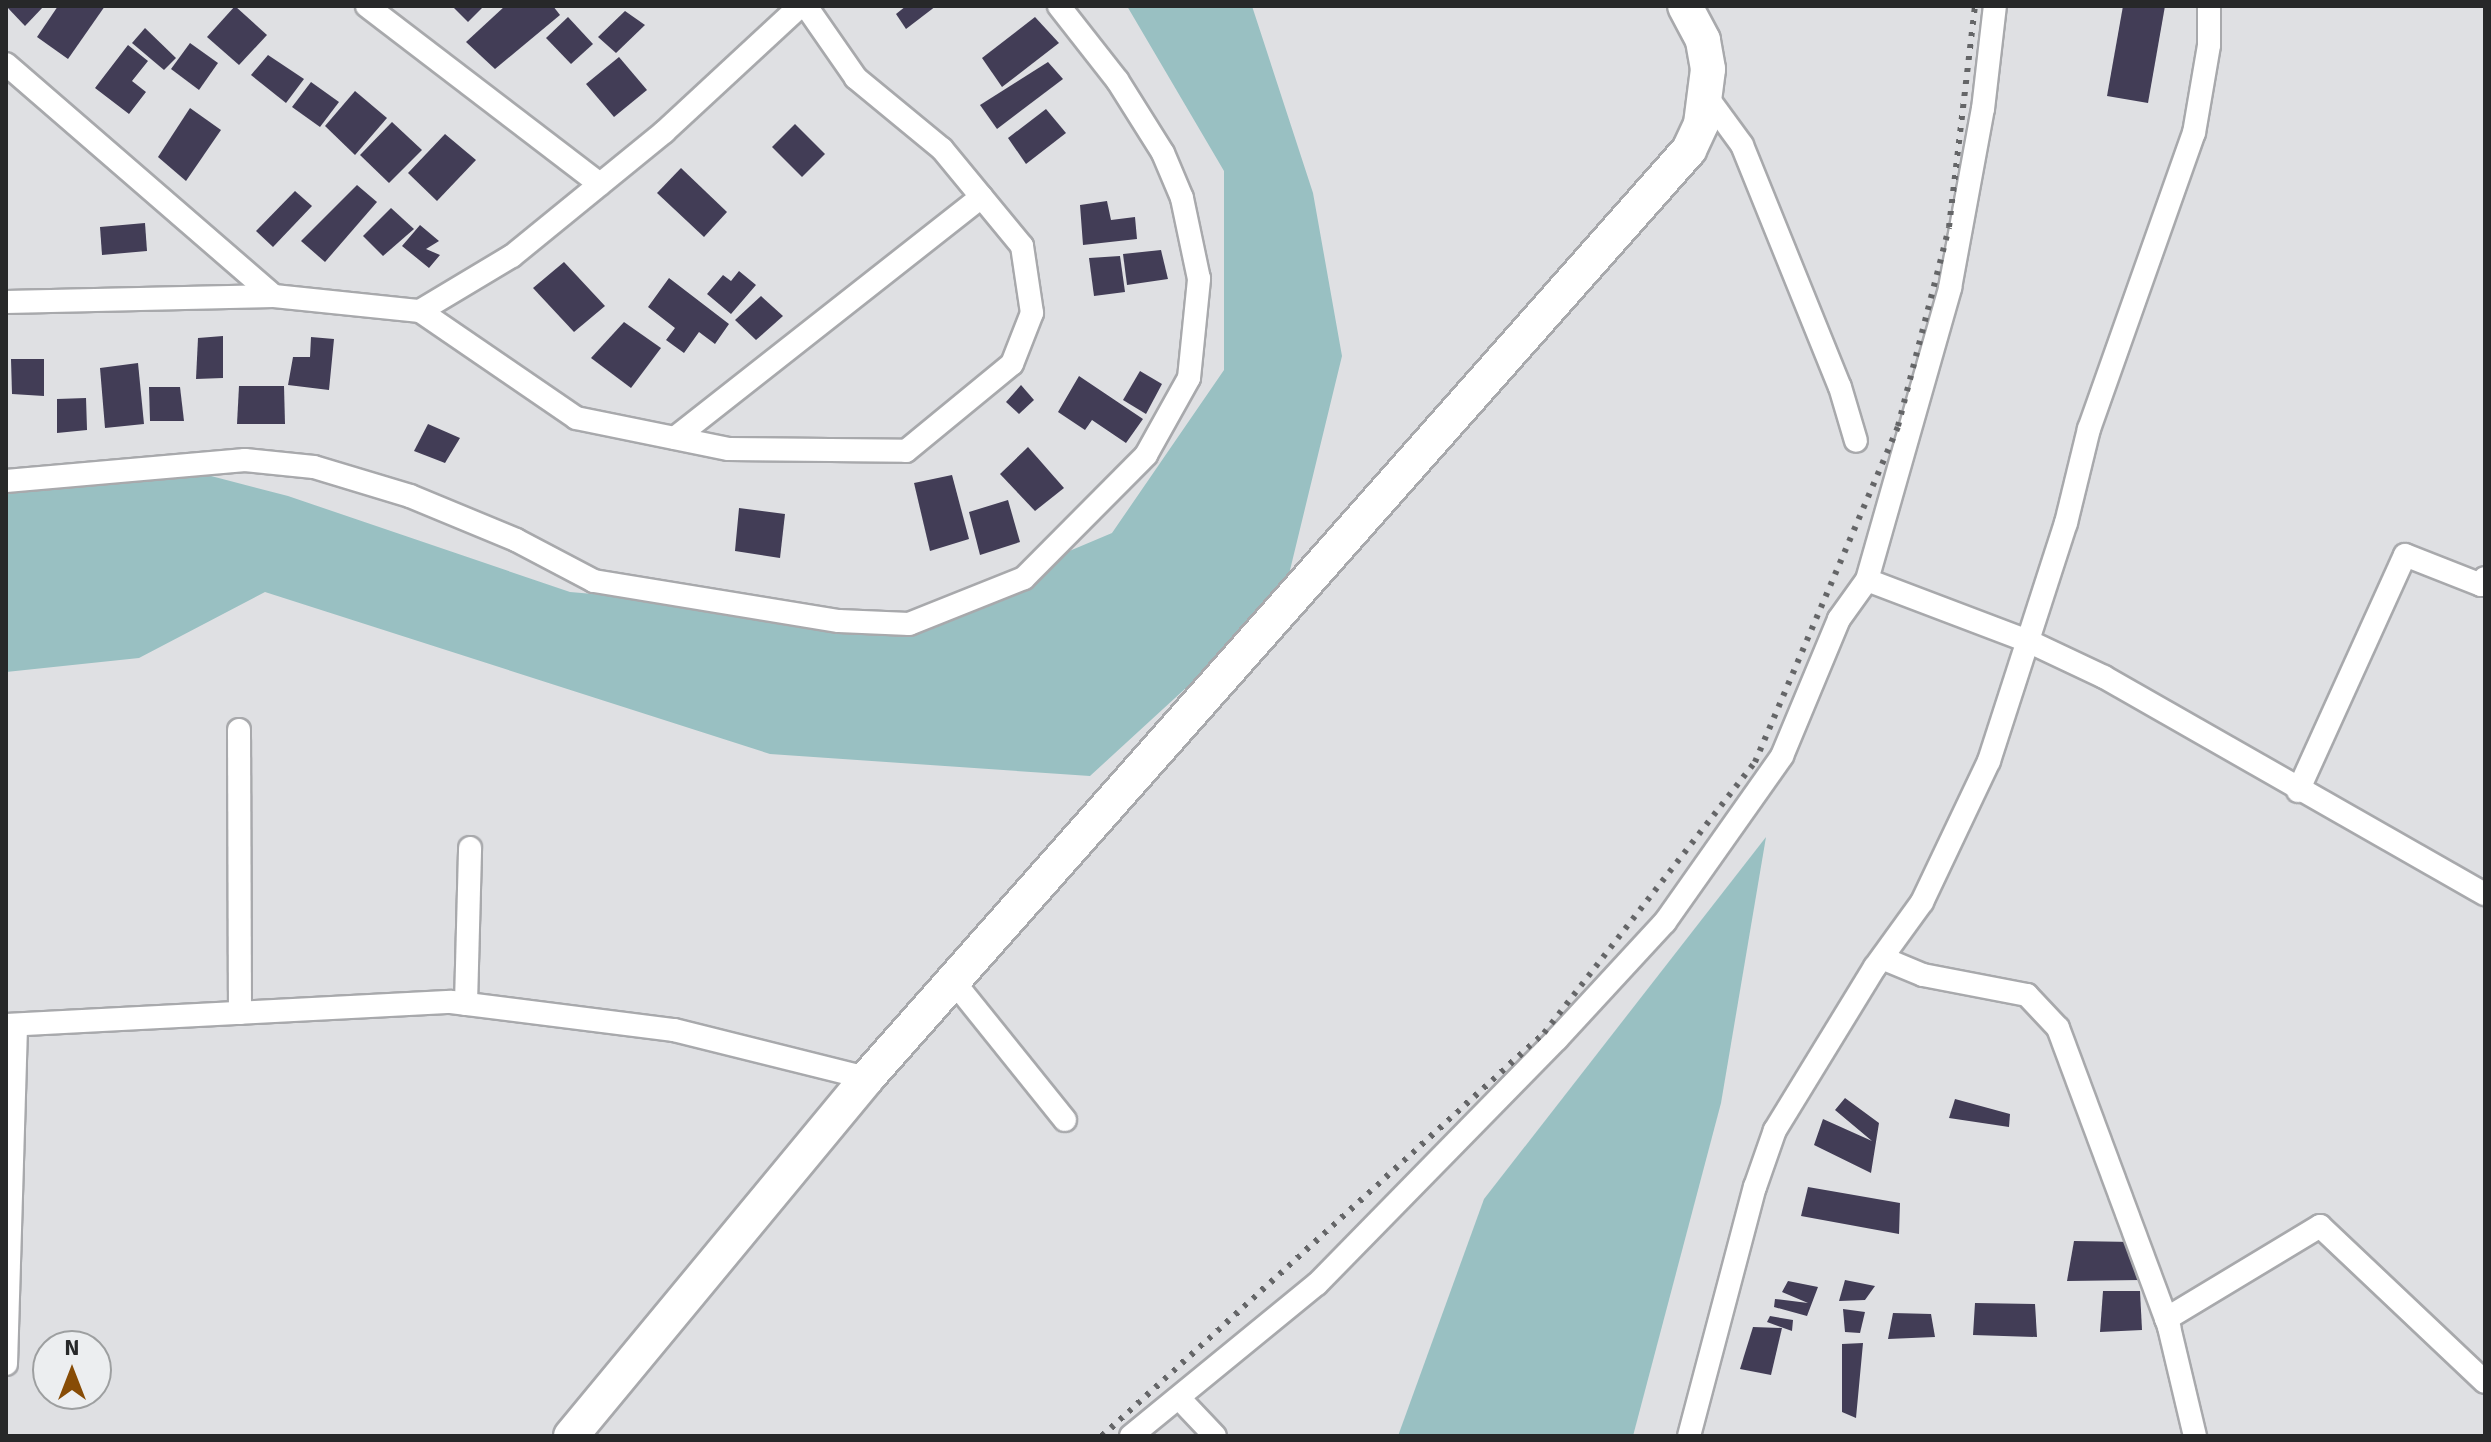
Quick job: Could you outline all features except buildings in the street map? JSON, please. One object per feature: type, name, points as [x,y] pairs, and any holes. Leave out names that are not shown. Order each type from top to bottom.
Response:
[{"type":"main road","points":[[571,1436],[867,1078],[1689,150],[1707,97],[1703,40],[1685,6]]},
{"type":"street","points":[[6,302],[274,296],[420,311],[576,418],[729,449],[906,451],[1012,364],[1032,313],[1022,246],[942,149],[856,78],[803,6],[600,184],[512,256],[420,311]]},
{"type":"street","points":[[6,481],[245,460],[314,467],[410,496],[516,540],[594,581],[839,621],[909,624],[1024,578],[1146,455],[1189,378],[1199,279],[1182,198],[1163,153],[1117,80],[1059,6]]},
{"type":"street","points":[[1131,1436],[1317,1284],[1665,922],[1782,756],[1839,619],[1867,580],[1950,288],[1983,109],[1995,6]]},
{"type":"street","points":[[1689,1436],[1755,1187],[1775,1130],[1882,958],[1922,902],[1982,775],[2030,642],[2089,429],[2194,133],[2209,45],[2209,6]]},
{"type":"street","points":[[376,8],[600,184]]},
{"type":"street","points":[[6,64],[274,296]]},
{"type":"street","points":[[1707,97],[1742,145],[1840,387],[1856,441]]},
{"type":"street","points":[[675,438],[981,197]]},
{"type":"street","points":[[2298,791],[2405,555],[2481,585],[2485,578]]},
{"type":"street","points":[[1867,580],[2030,642],[2104,677],[2298,791],[2485,894]]},
{"type":"street","points":[[239,730],[240,1013]]},
{"type":"street","points":[[466,1004],[470,848]]},
{"type":"street","points":[[1882,958],[1923,975],[2027,995],[2058,1028],[2166,1319],[2195,1436]]},
{"type":"street","points":[[954,982],[1065,1120]]},
{"type":"street","points":[[6,1364],[11,1025],[466,1004],[674,1030],[867,1078]]},
{"type":"street","points":[[2166,1319],[2320,1226],[2485,1382]]},
{"type":"street","points":[[1179,1398],[1215,1436]]},
{"type":"water","points":[[1127,6],[1252,6],[1313,193],[1342,356],[1283,599],[1090,776],[770,754],[265,592],[139,658],[6,672],[6,469],[146,459],[288,496],[570,592],[904,621],[1112,533],[1224,370],[1224,171]]},
{"type":"water","points":[[1766,837],[1721,1103],[1633,1436],[1398,1436],[1484,1199]]},
{"type":"railway","points":[[1102,1436],[1544,1033],[1755,762],[1898,426],[1949,227],[1975,6]]}]
